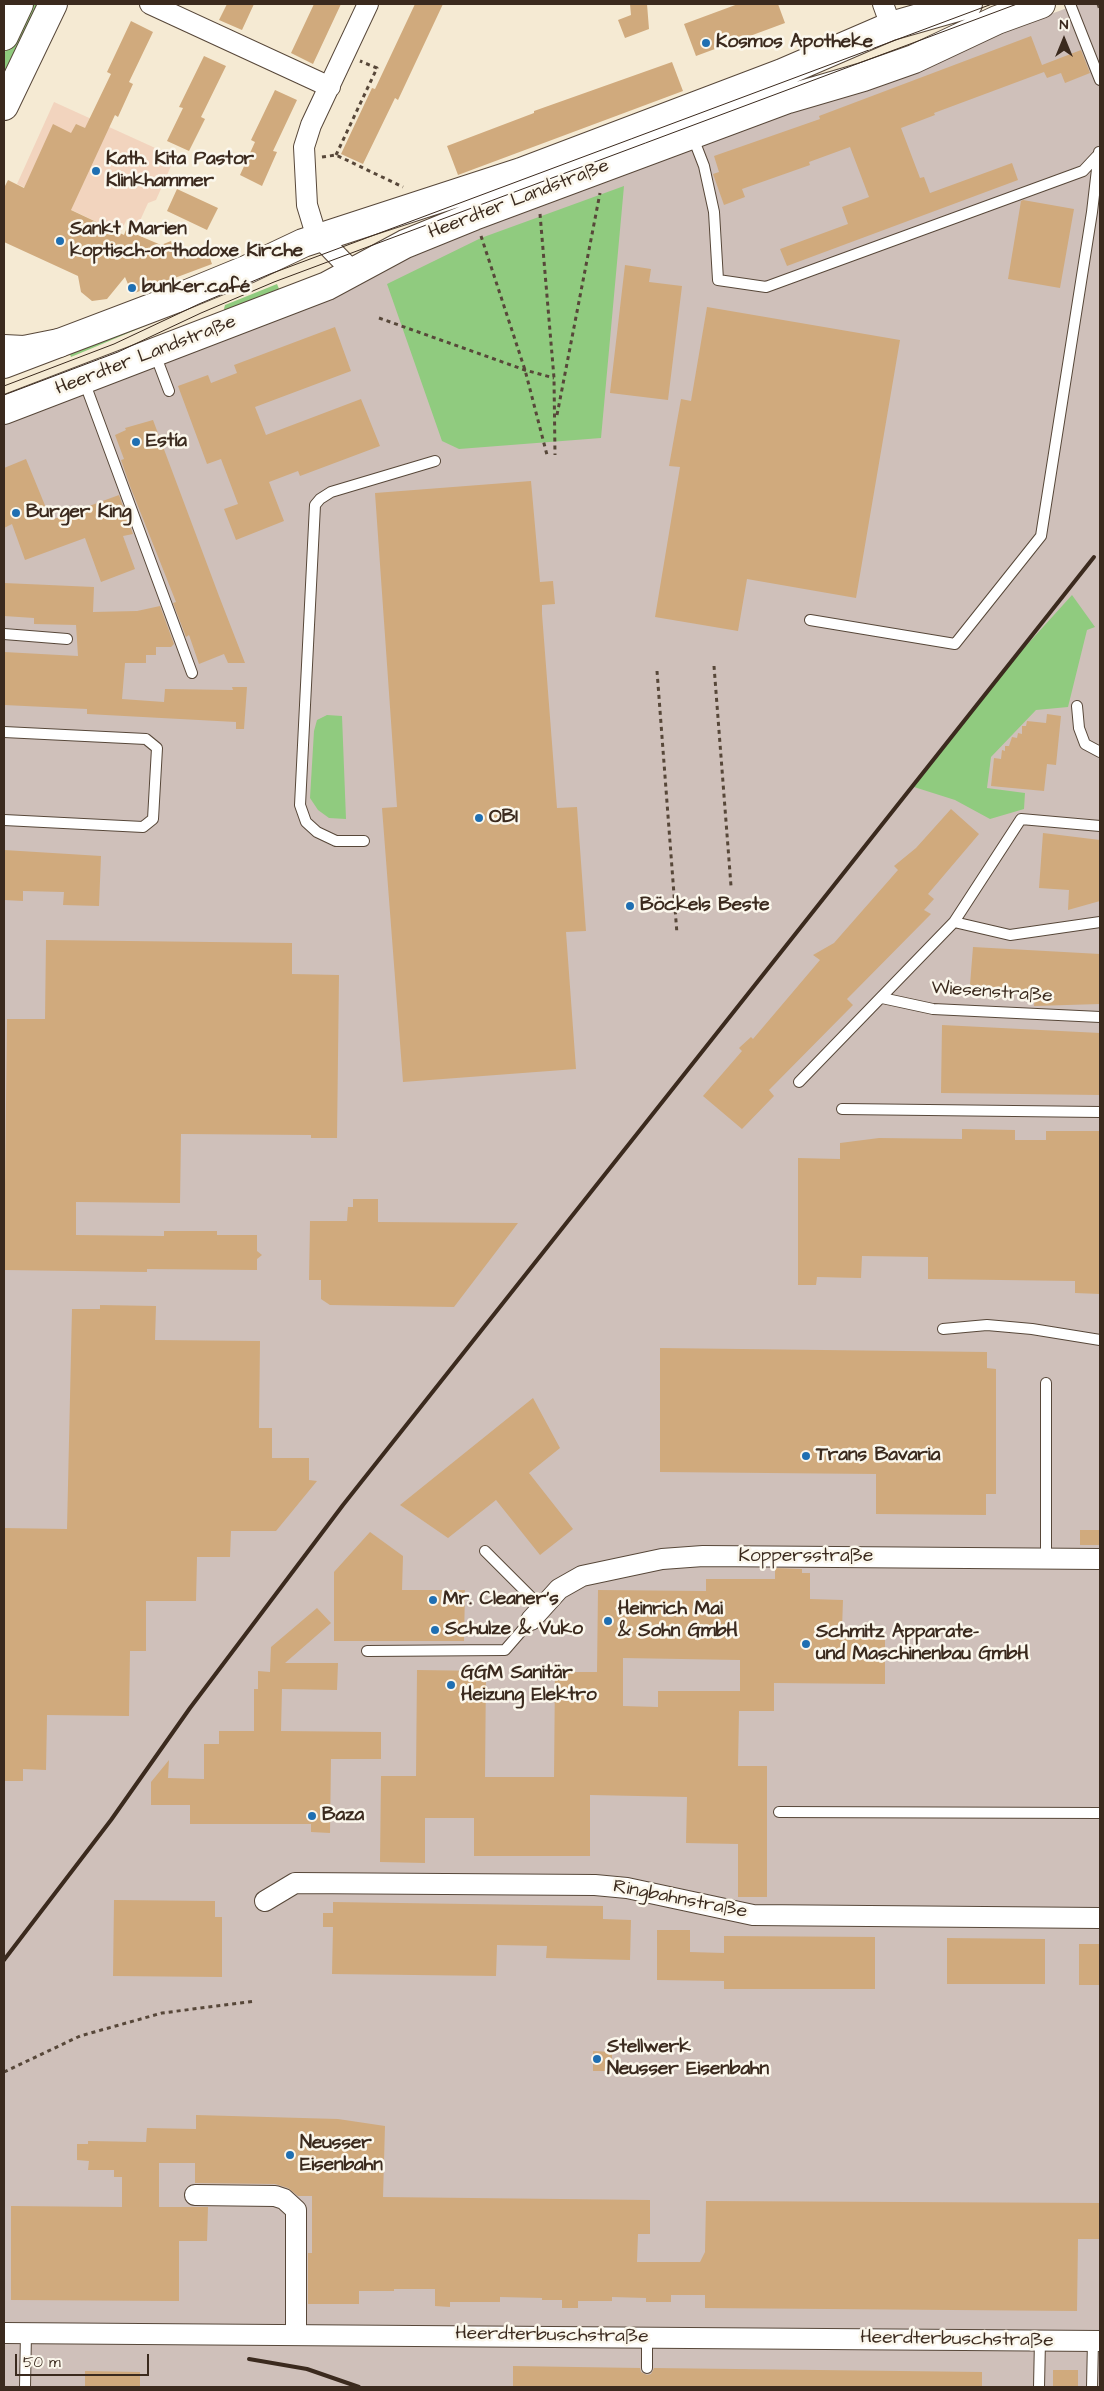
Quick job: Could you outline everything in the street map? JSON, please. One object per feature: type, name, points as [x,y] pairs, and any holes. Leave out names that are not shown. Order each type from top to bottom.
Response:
[{"type":"main road","points":[[4,36],[19,4]]},
{"type":"main road","points":[[4,106],[53,4]]},
{"type":"main road","name":"Heerdter Landstraße","points":[[4,364],[184,295],[248,269],[276,254],[471,187],[521,172],[782,73],[887,15],[968,4]]},
{"type":"main road","name":"Heerdter Landstraße","points":[[4,410],[155,354],[195,336],[327,286],[405,244],[474,216],[788,98],[863,77],[914,59],[997,20],[1041,4]]},
{"type":"main road","points":[[4,349],[24,350],[59,343]]},
{"type":"street","points":[[150,4],[330,87]]},
{"type":"street","points":[[353,272],[320,238],[314,228],[307,205],[304,161],[306,137],[368,4]]},
{"type":"street","name":"Koppersstraße","points":[[536,1614],[559,1589],[582,1576],[662,1559],[703,1556],[1100,1559]]},
{"type":"street","name":"Ringbahnstraße","points":[[265,1901],[295,1883],[595,1885],[627,1888],[753,1915],[1100,1918]]},
{"type":"street","points":[[195,2195],[275,2196],[284,2199],[296,2210],[296,2334]]},
{"type":"street","name":"Heerdterbuschstraße","points":[[4,2333],[1097,2341]]},
{"type":"lane","points":[[1070,4],[1100,80]]},
{"type":"lane","points":[[692,135],[704,166],[714,212],[718,280],[766,286],[1083,172],[1095,160],[1100,149]]},
{"type":"lane","points":[[810,620],[955,644],[1041,536],[1092,212],[1100,149]]},
{"type":"lane","points":[[155,354],[169,392]]},
{"type":"lane","points":[[84,381],[192,673]]},
{"type":"lane","points":[[364,841],[336,840],[317,832],[306,822],[300,805],[315,505],[320,498],[331,492],[434,462]]},
{"type":"lane","points":[[4,634],[66,639]]},
{"type":"lane","points":[[1078,706],[1079,728],[1085,744],[1100,752]]},
{"type":"lane","points":[[4,732],[146,740],[157,748],[154,819],[143,827],[4,820]]},
{"type":"lane","name":"Wiesenstraße","points":[[799,1082],[954,922],[1021,819],[1100,826]]},
{"type":"lane","points":[[954,922],[1010,935],[1100,922]]},
{"type":"lane","name":"Wiesenstraße","points":[[882,998],[933,1009],[1100,1017]]},
{"type":"lane","points":[[842,1109],[1100,1112]]},
{"type":"lane","points":[[943,1329],[987,1326],[1005,1327],[1100,1340]]},
{"type":"lane","points":[[1046,1383],[1046,1559]]},
{"type":"lane","points":[[367,1651],[504,1650],[536,1614],[485,1551]]},
{"type":"lane","points":[[779,1812],[1100,1813]]},
{"type":"lane","points":[[25,2387],[26,2333]]},
{"type":"lane","points":[[647,2337],[647,2368]]},
{"type":"lane","points":[[1039,2387],[1040,2340]]},
{"type":"lane","points":[[1095,2383],[1097,2341]]},
{"type":"path","points":[[1098,4],[1100,10]]},
{"type":"path","points":[[336,155],[377,68],[345,54]]},
{"type":"path","points":[[304,161],[336,155],[414,192],[422,205]]},
{"type":"path","points":[[556,420],[605,167]]},
{"type":"path","points":[[538,192],[554,378],[555,455]]},
{"type":"path","points":[[474,216],[525,370],[547,456]]},
{"type":"path","points":[[380,318],[525,370],[554,378]]},
{"type":"path","points":[[714,666],[731,886]]},
{"type":"path","points":[[657,671],[677,934]]},
{"type":"path","points":[[4,2072],[80,2036],[162,2013],[256,2000]]},
{"type":"shaded area","points":[[1078,4],[1100,4],[1100,2387],[4,2387],[4,418],[446,238]]},
{"type":"shaded area","name":"Kath. Kita Pastor Klinkhammer","points":[[54,102],[175,157],[156,200],[148,203],[138,225],[127,219],[120,233],[17,184]]},
{"type":"green space","points":[[28,4],[44,4],[4,89],[4,54]]},
{"type":"green space","points":[[624,186],[601,438],[459,449],[442,441],[387,284],[481,238]]},
{"type":"green space","points":[[277,284],[282,296],[227,317],[224,309],[225,305]]},
{"type":"green space","points":[[181,308],[145,326],[71,357],[68,349]]},
{"type":"green space","points":[[1072,595],[1095,627],[1087,630],[1068,707],[1036,710],[991,757],[987,788],[1025,793],[1024,809],[990,819],[955,800],[914,787],[1015,658]]},
{"type":"green space","points":[[327,715],[342,716],[346,819],[329,818],[318,810],[310,798],[314,731],[317,720]]},
{"type":"building","points":[[227,4],[254,4],[242,30],[219,20]]},
{"type":"building","points":[[314,4],[341,4],[313,64],[291,53]]},
{"type":"building","points":[[415,4],[443,4],[398,100],[395,98],[363,164],[341,154],[372,88],[375,89]]},
{"type":"building","points":[[630,4],[647,4],[649,29],[625,38],[618,20],[631,15]]},
{"type":"building","points":[[738,4],[778,4],[785,23],[696,56],[684,24]]},
{"type":"building","points":[[131,21],[153,32],[129,82],[133,84],[118,117],[115,115],[71,210],[124,235],[126,230],[161,245],[171,241],[176,256],[206,247],[212,264],[132,294],[125,277],[107,299],[92,301],[81,292],[78,276],[4,242],[4,188],[8,180],[24,188],[53,124],[71,133],[76,124],[85,128],[111,74],[107,72]]},
{"type":"building","points":[[1031,36],[1042,65],[1081,50],[1090,73],[1065,83],[1061,73],[1047,78],[1044,72],[934,113],[935,115],[901,128],[920,178],[924,177],[930,193],[1012,163],[1018,180],[787,266],[780,249],[848,224],[842,207],[869,197],[850,147],[809,162],[810,165],[742,189],[745,197],[724,205],[713,174],[719,172],[714,156],[820,119],[819,116]]},
{"type":"building","points":[[204,56],[226,66],[201,117],[205,119],[189,151],[167,141],[183,108],[179,107]]},
{"type":"building","points":[[672,62],[683,91],[458,175],[447,146],[534,113],[534,111]]},
{"type":"building","points":[[275,90],[297,100],[273,151],[277,152],[262,186],[240,175],[255,142],[251,140]]},
{"type":"building","points":[[177,189],[218,208],[207,230],[167,211]]},
{"type":"building","points":[[1021,201],[1074,209],[1060,288],[1008,279]]},
{"type":"building","points":[[625,265],[651,269],[649,282],[682,286],[668,400],[610,393]]},
{"type":"building","points":[[707,307],[900,340],[856,598],[747,579],[738,631],[655,617],[680,467],[669,466],[681,399],[691,401]]},
{"type":"building","points":[[335,327],[351,371],[255,407],[266,435],[361,399],[380,446],[300,476],[298,471],[269,482],[284,521],[236,540],[224,509],[238,504],[221,459],[207,464],[178,386],[208,375],[211,383],[237,373],[234,365]]},
{"type":"building","points":[[153,420],[245,663],[228,663],[224,654],[199,664],[189,635],[186,637],[173,603],[176,602],[130,486],[121,460],[124,459],[115,435],[126,430],[125,428]]},
{"type":"building","points":[[26,459],[51,520],[119,495],[133,534],[123,536],[135,569],[101,582],[85,538],[25,560],[12,524],[4,528],[4,468]]},
{"type":"building","points":[[531,481],[540,582],[553,581],[555,604],[542,605],[542,614],[557,808],[577,807],[586,931],[566,932],[576,1069],[403,1082],[382,808],[397,807],[375,493]]},
{"type":"building","points":[[4,583],[94,587],[93,612],[137,611],[160,606],[174,644],[171,647],[156,647],[156,655],[146,655],[146,663],[125,663],[122,699],[164,702],[165,689],[233,690],[232,687],[247,687],[244,729],[236,729],[236,722],[87,714],[87,709],[4,705],[4,652],[78,656],[76,625],[34,624],[34,618],[4,616]]},
{"type":"building","points":[[1047,714],[1061,716],[1056,765],[1047,764],[1044,791],[991,786],[994,758],[1001,759],[1002,750],[1005,751],[1005,746],[1009,746],[1012,737],[1017,738],[1018,733],[1022,734],[1022,726],[1026,726],[1027,721],[1046,723]]},
{"type":"building","points":[[951,809],[979,834],[928,894],[934,899],[924,910],[931,914],[847,999],[853,1005],[769,1090],[774,1096],[742,1129],[703,1096],[742,1051],[739,1048],[751,1037],[753,1039],[820,960],[813,955],[834,943],[898,870],[894,866],[916,848]]},
{"type":"building","points":[[1043,833],[1100,840],[1100,901],[1068,910],[1069,890],[1039,888]]},
{"type":"building","points":[[4,850],[101,856],[99,906],[63,905],[64,892],[23,891],[23,901],[4,900]]},
{"type":"building","points":[[46,940],[292,943],[292,974],[339,975],[337,1138],[311,1138],[311,1135],[181,1134],[180,1203],[76,1202],[76,1235],[164,1236],[164,1231],[217,1231],[217,1235],[257,1235],[257,1251],[262,1255],[257,1259],[257,1270],[147,1269],[147,1272],[4,1270],[7,1019],[45,1019]]},
{"type":"building","points":[[973,947],[1100,954],[1100,1004],[1034,1006],[1035,996],[1017,994],[1017,989],[970,985]]},
{"type":"building","points":[[942,1025],[1100,1033],[1100,1095],[941,1093]]},
{"type":"building","points":[[962,1129],[1015,1130],[1015,1140],[1046,1140],[1046,1131],[1100,1131],[1100,1294],[1075,1293],[1075,1281],[928,1279],[928,1257],[862,1256],[861,1278],[817,1277],[816,1285],[798,1285],[798,1158],[840,1159],[840,1143],[879,1138],[962,1139]]},
{"type":"building","points":[[353,1199],[378,1199],[378,1222],[518,1223],[454,1307],[330,1305],[321,1299],[321,1280],[309,1280],[310,1221],[347,1221],[348,1207],[353,1207]]},
{"type":"building","points":[[100,1305],[156,1306],[155,1340],[260,1341],[259,1428],[272,1428],[272,1458],[309,1458],[309,1480],[317,1481],[276,1531],[231,1531],[230,1557],[197,1557],[196,1601],[146,1601],[146,1651],[130,1651],[129,1716],[47,1715],[46,1770],[23,1769],[23,1781],[4,1781],[4,1528],[67,1529],[72,1309],[100,1309]]},
{"type":"building","points":[[660,1348],[987,1352],[987,1368],[996,1369],[996,1494],[986,1494],[986,1515],[876,1514],[876,1474],[660,1472]]},
{"type":"building","points":[[533,1398],[560,1448],[529,1473],[573,1529],[540,1555],[496,1500],[448,1538],[400,1505]]},
{"type":"building","points":[[1080,1530],[1100,1530],[1100,1545],[1080,1545]]},
{"type":"building","points":[[370,1532],[403,1556],[402,1590],[465,1590],[464,1641],[334,1641],[334,1572]]},
{"type":"building","points":[[775,1568],[802,1569],[802,1573],[810,1573],[810,1599],[843,1600],[842,1629],[885,1630],[885,1684],[774,1683],[774,1711],[739,1711],[738,1766],[767,1766],[767,1897],[738,1897],[738,1844],[686,1843],[687,1797],[590,1795],[590,1856],[474,1856],[474,1818],[425,1818],[425,1863],[380,1862],[381,1776],[416,1776],[417,1670],[486,1671],[485,1777],[554,1777],[555,1672],[597,1672],[598,1590],[706,1591],[706,1579],[775,1579]],"holes":[[[623,1658],[740,1660],[740,1691],[658,1691],[658,1707],[623,1706]]]},
{"type":"building","points":[[317,1608],[331,1623],[285,1663],[338,1663],[337,1690],[282,1689],[281,1731],[381,1732],[381,1759],[331,1759],[330,1833],[311,1832],[311,1824],[190,1824],[190,1805],[151,1805],[151,1782],[169,1760],[168,1778],[204,1779],[204,1744],[219,1744],[219,1731],[254,1731],[254,1689],[258,1689],[258,1671],[270,1672],[271,1647]]},
{"type":"building","points":[[114,1900],[215,1901],[215,1917],[222,1917],[222,1977],[113,1976]]},
{"type":"building","points":[[333,1902],[603,1906],[603,1919],[631,1920],[630,1960],[546,1958],[547,1946],[497,1945],[496,1976],[332,1974],[333,1927],[323,1927],[323,1913],[333,1913]]},
{"type":"building","points":[[657,1930],[690,1930],[690,1952],[724,1953],[724,1936],[875,1937],[875,1989],[724,1989],[724,1981],[657,1980]]},
{"type":"building","points":[[947,1938],[1045,1939],[1045,1984],[947,1984]]},
{"type":"building","points":[[1079,1944],[1100,1944],[1100,1985],[1079,1985]]},
{"type":"building","points":[[593,2051],[612,2052],[612,2071],[593,2071]]},
{"type":"building","points":[[196,2115],[338,2119],[385,2126],[383,2197],[650,2200],[650,2234],[638,2234],[637,2262],[700,2262],[705,2252],[706,2201],[1100,2203],[1100,2239],[1078,2239],[1077,2311],[705,2308],[705,2295],[671,2295],[671,2302],[646,2302],[646,2298],[612,2297],[612,2301],[578,2301],[578,2308],[562,2308],[562,2300],[500,2297],[500,2302],[450,2302],[450,2307],[435,2306],[435,2289],[359,2291],[359,2304],[308,2304],[308,2253],[312,2253],[312,2196],[298,2196],[288,2188],[275,2184],[195,2183],[195,2163],[159,2163],[159,2207],[208,2207],[207,2241],[179,2241],[179,2301],[11,2300],[11,2206],[122,2207],[122,2177],[114,2177],[114,2170],[88,2170],[89,2161],[77,2160],[77,2144],[88,2144],[88,2141],[146,2142],[147,2128],[196,2129]]},
{"type":"building","points":[[513,2366],[640,2368],[641,2372],[647,2375],[651,2374],[654,2368],[982,2372],[982,2387],[513,2387]]},
{"type":"building","points":[[1053,2370],[1078,2370],[1078,2387],[1053,2387]]},
{"type":"building","points":[[85,2371],[140,2372],[140,2387],[85,2387]]},
{"type":"tram line","points":[[4,386],[114,344],[199,304],[270,274],[992,4]]},
{"type":"tram line","points":[[4,395],[118,352],[201,313],[274,282],[1017,4]]},
{"type":"railway","points":[[4,1960],[111,1820],[190,1708],[343,1505],[1094,557]]},
{"type":"railway","points":[[249,2359],[307,2369],[359,2387]]},
{"type":"place","name":"Kosmos Apotheke","points":[[706,43]]},
{"type":"place","name":"Kath. Kita Pastor Klinkhammer","points":[[96,171]]},
{"type":"place","name":"Sankt Marien koptisch-orthodoxe Kirche","points":[[60,241]]},
{"type":"place","name":"bunker.café","points":[[132,288]]},
{"type":"place","name":"Estía","points":[[136,442]]},
{"type":"place","name":"Burger King","points":[[16,513]]},
{"type":"place","name":"OBI","points":[[479,818]]},
{"type":"place","name":"Böckels Beste","points":[[630,906]]},
{"type":"place","name":"Trans Bavaria","points":[[806,1456]]},
{"type":"place","name":"Mr. Cleaner's","points":[[433,1600]]},
{"type":"place","name":"Heinrich Mai & Sohn GmbH","points":[[608,1621]]},
{"type":"place","name":"Schulze & Vuko","points":[[435,1630]]},
{"type":"place","name":"Schmitz Apparate- und Maschinenbau GmbH","points":[[806,1644]]},
{"type":"place","name":"GGM Sanitär Heizung Elektro","points":[[451,1685]]},
{"type":"place","name":"Baza","points":[[312,1816]]},
{"type":"place","name":"Stellwerk Neusser Eisenbahn","points":[[597,2059]]},
{"type":"place","name":"Neusser Eisenbahn","points":[[290,2155]]}]
